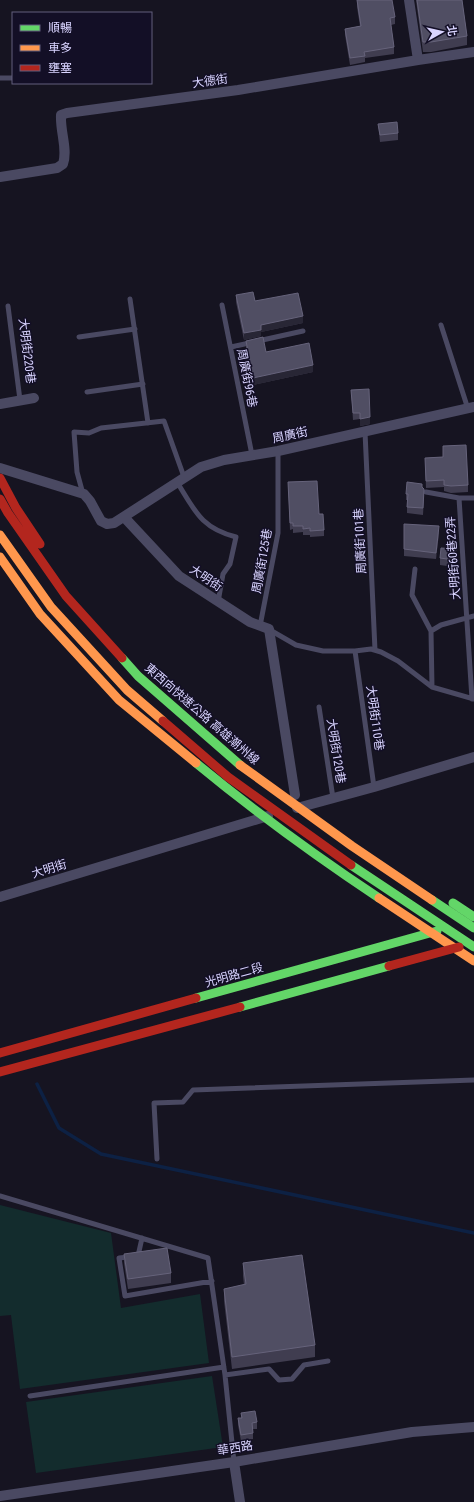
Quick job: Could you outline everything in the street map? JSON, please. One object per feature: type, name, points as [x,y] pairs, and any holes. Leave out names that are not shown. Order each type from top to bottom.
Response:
[{"type":"main road","points":[[0,478],[16,508],[72,591],[144,669],[242,755],[295,795],[356,840],[474,917]]},
{"type":"main road","name":"東西向快速公路 高雄潮州線","points":[[0,499],[8,513],[66,596],[138,676],[236,763],[352,846],[474,928]]},
{"type":"main road","points":[[0,535],[51,607],[127,690],[228,777],[344,860],[474,947]]},
{"type":"main road","points":[[0,557],[40,614],[119,700],[222,785],[337,870],[474,961]]},
{"type":"main road","name":"光明路二段","points":[[0,1054],[432,932],[474,922]]},
{"type":"main road","points":[[0,1072],[474,943]]},
{"type":"street","points":[[408,0],[418,60]]},
{"type":"street","name":"大德街","points":[[0,176],[57,168],[63,164],[65,158],[61,115],[67,113],[238,90],[474,52]]},
{"type":"street","name":"大明街220巷","points":[[0,404],[34,398]]},
{"type":"street","name":"周廣街","points":[[124,517],[180,479],[201,467],[224,460],[278,451],[471,408]]},
{"type":"street","points":[[0,468],[84,494],[90,501],[101,521],[107,524],[114,523],[124,517]]},
{"type":"street","name":"大明街","points":[[124,517],[179,576],[250,622],[264,628]]},
{"type":"street","points":[[264,628],[295,795]]},
{"type":"street","name":"大明街","points":[[0,897],[308,804],[374,787],[474,757]]},
{"type":"street","name":"華西路","points":[[6,1498],[412,1432],[474,1427]]},
{"type":"street","points":[[234,1462],[240,1502]]},
{"type":"lane","points":[[0,78],[12,78]]},
{"type":"lane","points":[[130,299],[148,423]]},
{"type":"lane","name":"周廣街96巷","points":[[222,305],[252,455]]},
{"type":"lane","name":"大明街220巷","points":[[8,306],[20,400]]},
{"type":"lane","points":[[441,325],[471,408]]},
{"type":"lane","points":[[79,337],[135,329]]},
{"type":"lane","points":[[231,347],[303,331]]},
{"type":"lane","points":[[87,392],[143,384]]},
{"type":"lane","points":[[84,494],[77,472],[74,432],[89,433],[101,428],[164,421],[180,479],[197,514],[210,527],[224,534],[236,537],[230,564],[223,574],[218,602]]},
{"type":"lane","name":"周廣街101巷","points":[[365,432],[375,650]]},
{"type":"lane","name":"周廣街125巷","points":[[264,628],[278,533],[278,451]]},
{"type":"lane","points":[[426,492],[459,498],[474,498]]},
{"type":"lane","name":"大明街60巷22弄","points":[[459,498],[466,618],[473,699]]},
{"type":"lane","points":[[415,569],[412,595],[431,631],[432,687]]},
{"type":"lane","points":[[431,631],[442,625],[474,616]]},
{"type":"lane","points":[[264,628],[296,645],[323,651],[375,650],[398,661],[432,687],[473,699]]},
{"type":"lane","name":"大明街110巷","points":[[355,651],[374,787]]},
{"type":"lane","name":"大明街120巷","points":[[319,706],[333,798]]},
{"type":"lane","points":[[157,1159],[154,1103],[183,1102],[193,1090],[474,1080]]},
{"type":"lane","points":[[0,1196],[208,1258],[224,1367],[234,1462]]},
{"type":"lane","points":[[142,1238],[138,1256],[119,1258],[125,1296],[212,1281]]},
{"type":"lane","points":[[225,1375],[268,1369],[279,1380],[292,1379],[304,1365],[328,1361]]},
{"type":"lane","points":[[30,1396],[224,1367]]},
{"type":"green space","points":[[0,1205],[111,1233],[121,1308],[200,1294],[209,1363],[20,1389],[11,1315],[0,1316]]},
{"type":"green space","points":[[212,1376],[223,1447],[36,1473],[26,1402]]},
{"type":"building","points":[[357,0],[392,0],[395,17],[390,18],[394,47],[364,52],[365,56],[350,58],[345,29],[361,26]]},
{"type":"building","points":[[417,0],[462,0],[467,36],[423,42]]},
{"type":"building","points":[[397,122],[398,133],[380,135],[378,124]]},
{"type":"building","points":[[253,292],[255,301],[298,293],[303,316],[261,325],[261,330],[244,333],[236,295]]},
{"type":"building","points":[[263,337],[266,352],[309,343],[313,365],[253,378],[246,341]]},
{"type":"building","points":[[369,389],[370,417],[360,419],[360,413],[353,413],[351,390]]},
{"type":"building","points":[[466,445],[468,485],[444,485],[444,480],[426,481],[425,458],[443,457],[443,446]]},
{"type":"building","points":[[317,481],[319,514],[323,514],[324,530],[310,531],[310,528],[303,529],[303,526],[293,526],[293,523],[290,523],[288,482]]},
{"type":"building","points":[[407,482],[422,484],[424,489],[423,508],[407,507]]},
{"type":"building","points":[[404,524],[439,526],[436,553],[404,549]]},
{"type":"building","points":[[441,548],[456,549],[454,560],[440,558]]},
{"type":"building","points":[[167,1248],[171,1273],[128,1279],[124,1254]]},
{"type":"building","points":[[302,1255],[315,1345],[232,1357],[224,1289],[246,1284],[243,1263]]},
{"type":"building","points":[[255,1411],[257,1422],[252,1423],[253,1433],[241,1435],[238,1418],[242,1418],[241,1413]]},
{"type":"waterway","points":[[37,1084],[59,1128],[101,1154],[474,1233]]},
{"type":"traffic: fast","points":[[122,658],[138,676],[240,765]]},
{"type":"traffic: fast","points":[[196,763],[286,833],[379,898]]},
{"type":"traffic: fast","points":[[351,865],[474,947]]},
{"type":"traffic: fast","points":[[432,900],[474,928]]},
{"type":"traffic: fast","points":[[453,903],[474,917]]},
{"type":"traffic: fast","points":[[196,998],[437,931]]},
{"type":"traffic: fast","points":[[240,1007],[389,966]]},
{"type":"traffic: slow","points":[[0,535],[51,607],[127,690],[163,721]]},
{"type":"traffic: slow","points":[[0,557],[40,614],[119,700],[196,763]]},
{"type":"traffic: slow","points":[[240,765],[352,846],[432,900]]},
{"type":"traffic: slow","points":[[379,898],[474,961]]},
{"type":"traffic: jam","points":[[0,478],[16,508],[40,544]]},
{"type":"traffic: jam","points":[[0,499],[8,513],[66,596],[122,658]]},
{"type":"traffic: jam","points":[[163,721],[228,777],[351,865]]},
{"type":"traffic: jam","points":[[389,966],[459,947]]},
{"type":"traffic: jam","points":[[0,1053],[196,998]]},
{"type":"traffic: jam","points":[[0,1072],[240,1007]]}]
